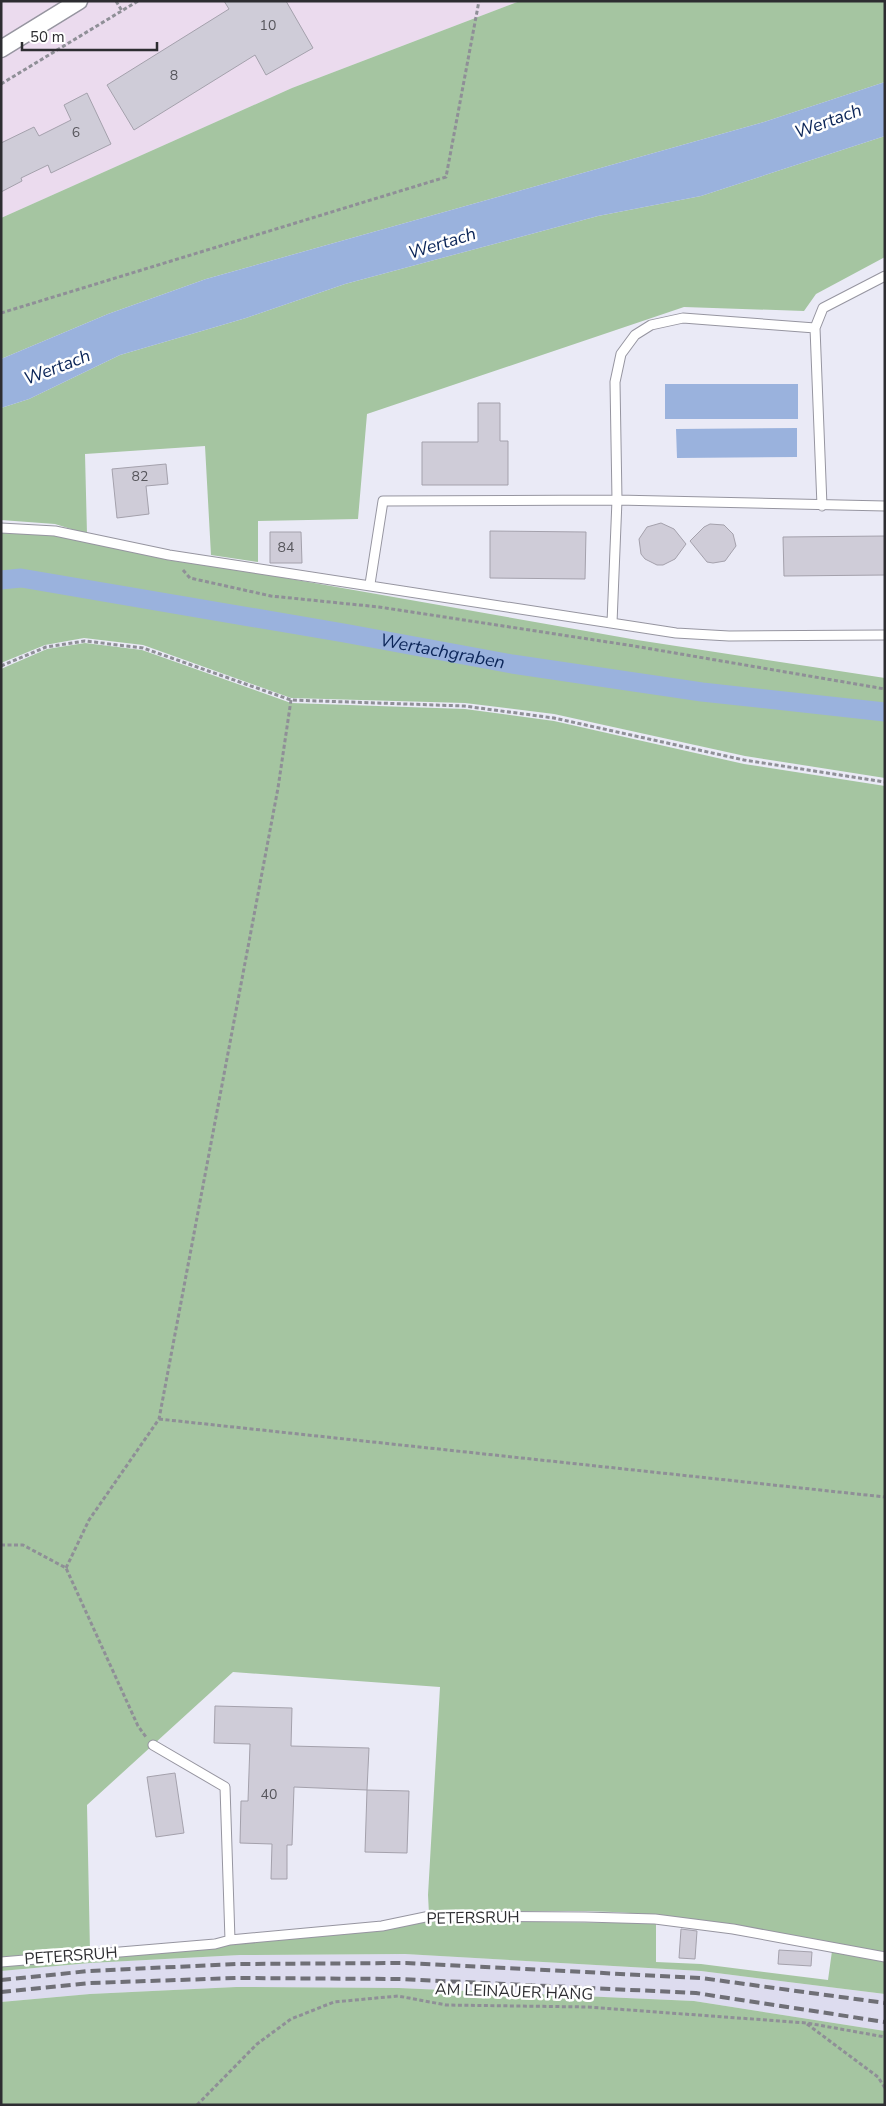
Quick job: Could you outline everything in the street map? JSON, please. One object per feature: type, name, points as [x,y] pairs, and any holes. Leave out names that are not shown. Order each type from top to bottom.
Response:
[{"type":"street","points":[[1,48],[79,1]]},
{"type":"lane","points":[[822,506],[815,328],[823,308],[885,276]]},
{"type":"lane","points":[[612,623],[617,500],[615,382],[621,354],[636,335],[651,325],[682,318],[815,328]]},
{"type":"lane","points":[[370,584],[383,502],[617,500],[885,506]]},
{"type":"lane","points":[[1,528],[55,531],[169,555],[370,584],[676,633],[729,636],[885,636]]},
{"type":"lane","points":[[153,1745],[225,1787],[230,1940]]},
{"type":"lane","name":"PETERSRUH","points":[[1,1962],[215,1944],[230,1940],[382,1926],[430,1916],[655,1919],[734,1929],[885,1957]]},
{"type":"path","points":[[116,1],[122,11]]},
{"type":"path","points":[[1,84],[138,1]]},
{"type":"path","points":[[1,313],[446,177],[479,1]]},
{"type":"path","points":[[169,555],[190,578],[271,596],[379,607],[634,646],[885,690]]},
{"type":"path","points":[[1,666],[46,647],[85,641],[114,644],[142,648],[291,700],[464,706],[545,717],[744,760],[885,782]]},
{"type":"path","points":[[66,1568],[89,1520],[159,1419],[276,797],[291,700]]},
{"type":"path","points":[[159,1419],[885,1498]]},
{"type":"path","points":[[1,1545],[23,1546],[66,1568],[138,1726],[153,1745]]},
{"type":"path","name":"AM LEINAUER HANG","points":[[197,2105],[257,2044],[291,2019],[334,2002],[398,1996],[446,2005],[588,2008],[807,2023],[885,2037]]},
{"type":"path","points":[[807,2023],[878,2077],[885,2088]]},
{"type":"shaded area","points":[[1,1],[520,1],[292,88],[1,218]]},
{"type":"shaded area","points":[[405,1954],[701,1971],[885,1994],[885,2031],[694,2001],[399,1988],[236,1987],[90,1994],[1,2002],[1,1971],[90,1963],[240,1955]]},
{"type":"green space","points":[[520,1],[885,1],[885,82],[764,122],[206,279],[108,314],[1,359],[1,218],[292,88]]},
{"type":"green space","points":[[885,136],[885,257],[816,294],[804,311],[684,307],[367,414],[358,519],[258,521],[258,562],[211,555],[205,446],[85,454],[87,534],[55,524],[1,520],[1,408],[29,399],[120,355],[246,318],[345,284],[598,216],[701,196]]},
{"type":"green space","points":[[1,533],[54,535],[168,560],[257,573],[637,640],[885,678],[885,778],[745,756],[554,714],[465,703],[291,698],[143,645],[84,638],[45,645],[1,663]]},
{"type":"green space","points":[[85,643],[142,650],[291,703],[465,709],[554,721],[744,764],[885,786],[885,1954],[742,1927],[657,1915],[600,1911],[429,1914],[428,1895],[440,1687],[233,1672],[87,1805],[90,1952],[1,1959],[1,669],[47,649]]},
{"type":"green space","points":[[430,1921],[656,1923],[656,1962],[701,1964],[828,1980],[832,1951],[885,1960],[885,1994],[701,1971],[405,1954],[240,1955],[90,1963],[1,1971],[1,1965],[383,1928]]},
{"type":"green space","points":[[236,1987],[399,1988],[694,2001],[885,2031],[885,2105],[1,2105],[1,2002],[90,1994]]},
{"type":"water","name":"Wertach","points":[[885,82],[885,136],[701,196],[598,216],[345,284],[246,318],[120,355],[29,399],[1,408],[1,359],[108,314],[206,279],[764,122]]},
{"type":"water","points":[[665,384],[798,384],[798,419],[665,419]]},
{"type":"water","points":[[797,428],[797,457],[677,458],[676,429]]},
{"type":"building","points":[[224,1],[286,1],[313,48],[266,75],[255,55],[134,130],[107,85],[229,9]]},
{"type":"building","points":[[87,93],[111,144],[51,173],[48,165],[21,178],[22,181],[1,192],[1,143],[34,127],[39,136],[71,120],[64,105]]},
{"type":"building","points":[[478,403],[500,403],[500,441],[508,441],[508,485],[422,485],[422,442],[478,442]]},
{"type":"building","points":[[166,464],[168,484],[146,486],[149,514],[117,518],[112,469]]},
{"type":"building","points":[[661,523],[674,529],[686,544],[675,559],[663,565],[657,565],[645,559],[641,554],[639,539],[647,527]]},
{"type":"building","points":[[710,524],[724,525],[733,534],[736,546],[725,561],[707,562],[690,541],[704,527]]},
{"type":"building","points":[[490,531],[586,532],[585,579],[490,578]]},
{"type":"building","points":[[270,532],[301,532],[302,563],[270,563]]},
{"type":"building","points":[[885,536],[885,575],[784,576],[783,537]]},
{"type":"building","points":[[215,1706],[292,1708],[291,1746],[369,1748],[367,1790],[294,1787],[292,1845],[287,1845],[287,1879],[271,1879],[272,1844],[240,1843],[241,1801],[248,1801],[250,1744],[214,1743]]},
{"type":"building","points":[[175,1773],[184,1833],[156,1837],[147,1777]]},
{"type":"building","points":[[367,1790],[409,1791],[407,1853],[365,1852]]},
{"type":"building","points":[[681,1929],[697,1931],[695,1959],[679,1958]]},
{"type":"building","points":[[779,1950],[812,1952],[811,1966],[778,1964]]},
{"type":"waterway","name":"Wertachgraben","points":[[1,580],[21,578],[344,633],[512,664],[702,692],[885,712]]},
{"type":"railway","points":[[1,1980],[89,1971],[236,1964],[406,1963],[701,1978],[885,2003]]},
{"type":"railway","points":[[1,1992],[90,1983],[236,1978],[400,1979],[696,1993],[885,2022]]}]
